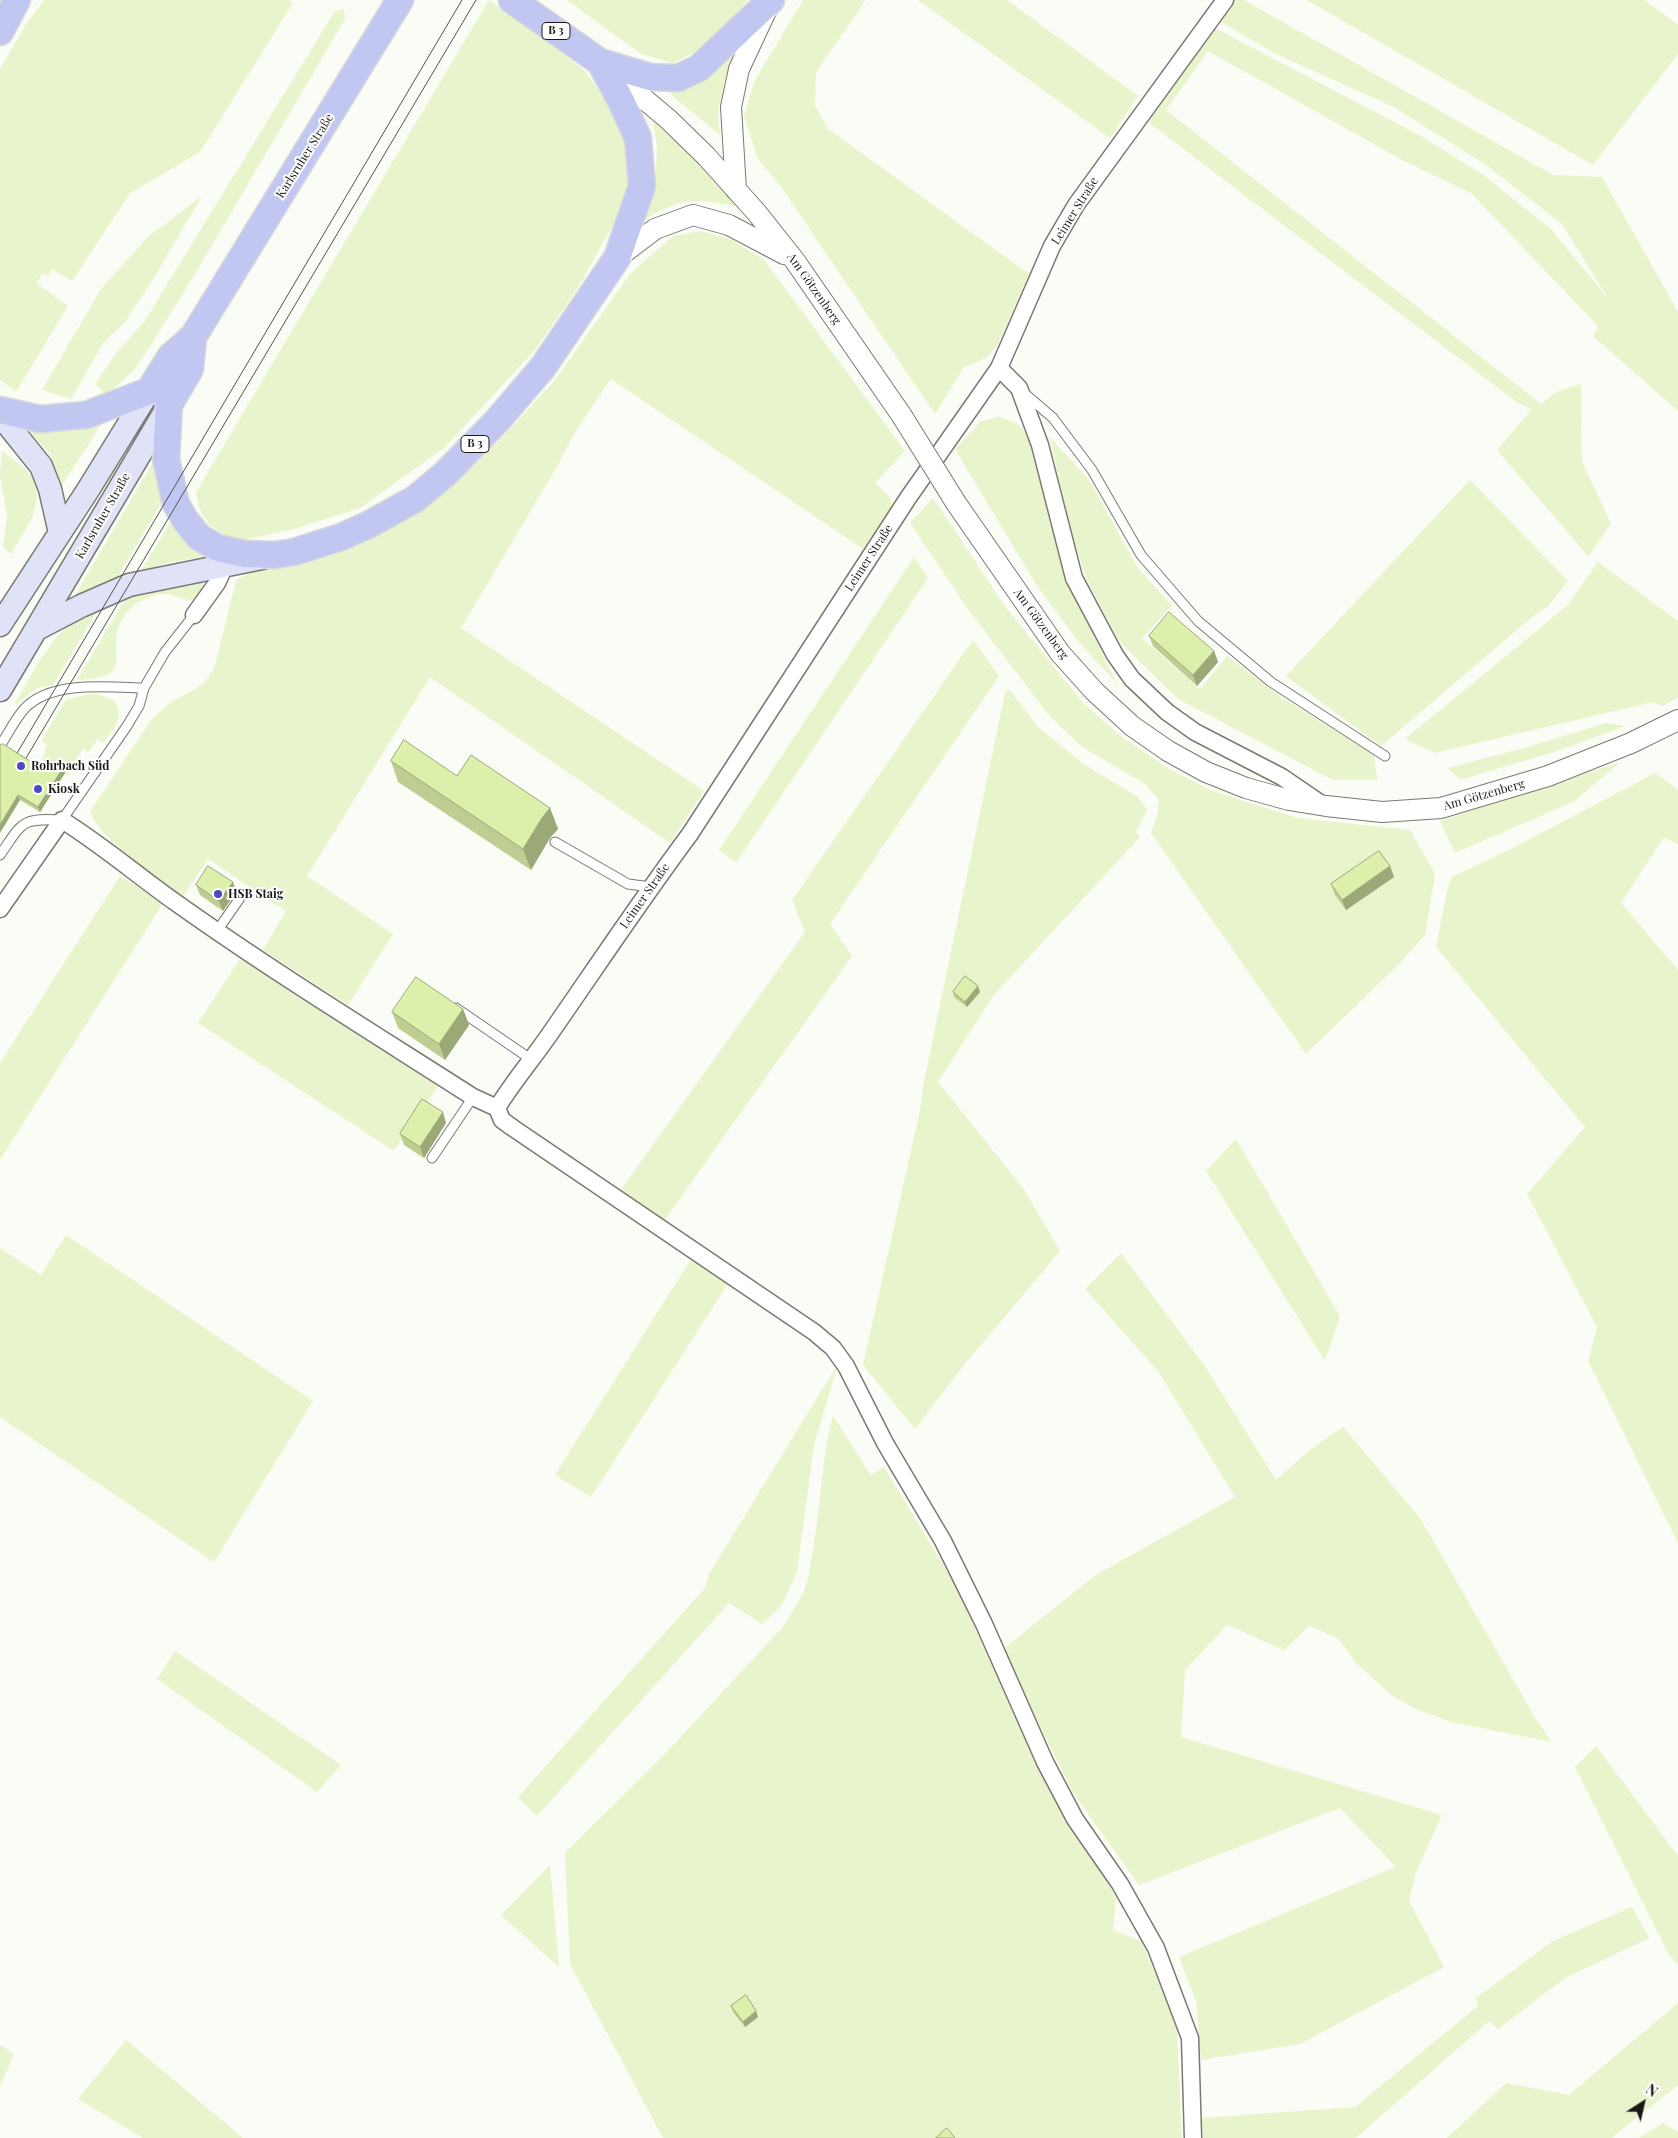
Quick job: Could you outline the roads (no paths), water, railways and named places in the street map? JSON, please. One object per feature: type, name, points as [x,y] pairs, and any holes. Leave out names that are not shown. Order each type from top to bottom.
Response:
[{"type":"main road","points":[[8,18],[26,0]]},
{"type":"main road","name":"Karlsruher Straße","points":[[0,624],[60,533],[159,398],[190,368],[193,337],[400,0]]},
{"type":"main road","name":"B 3","points":[[512,0],[600,62]]},
{"type":"main road","points":[[600,62],[650,77],[678,78],[699,68],[770,2]]},
{"type":"main road","points":[[600,62],[622,101],[638,138],[642,186],[617,258]]},
{"type":"main road","name":"B 3","points":[[274,556],[315,546],[368,525],[414,499],[445,474],[497,421],[543,367],[617,258]]},
{"type":"main road","points":[[0,410],[40,419],[86,415],[159,398],[166,459],[176,504],[186,522],[199,537],[218,548],[245,554],[274,556]]},
{"type":"main road","name":"Karlsruher Straße","points":[[0,690],[36,630],[159,398]]},
{"type":"main road","points":[[0,416],[41,466],[46,477],[60,533]]},
{"type":"main road","points":[[36,630],[81,606],[129,584],[274,556]]},
{"type":"street","name":"Leimer Straße","points":[[497,1108],[509,1088],[532,1060],[696,825],[908,498],[999,368],[1052,246],[1076,206],[1225,0]]},
{"type":"street","points":[[736,190],[731,107],[739,69],[770,2]]},
{"type":"street","name":"Am Götzenberg","points":[[600,62],[668,119],[736,190],[795,261],[902,416],[956,503],[1060,653],[1094,691],[1132,726],[1168,751],[1206,772],[1246,788],[1289,800],[1382,812],[1441,808],[1548,776],[1631,743],[1678,720]]},
{"type":"street","points":[[617,258],[655,229],[693,215],[729,224],[795,261]]},
{"type":"street","points":[[999,368],[1018,388],[1040,445],[1074,578],[1115,655],[1132,679],[1167,712],[1195,732],[1282,777],[1326,806]]},
{"type":"street","points":[[194,615],[205,602],[225,566]]},
{"type":"street","points":[[0,909],[62,820],[89,837],[217,931],[473,1098],[497,1108],[502,1120],[513,1128],[814,1332],[833,1348],[846,1366],[885,1443],[943,1541],[984,1624],[1049,1770],[1075,1819],[1120,1884],[1156,1948],[1190,2038],[1193,2138]]},
{"type":"lane","points":[[1018,388],[1053,418],[1092,470],[1141,555],[1198,621],[1271,682],[1385,756]]},
{"type":"lane","points":[[0,855],[18,827],[35,819],[62,820],[127,726],[139,706],[144,688],[165,652],[194,615]]},
{"type":"lane","points":[[0,746],[25,708],[42,696],[87,686],[144,688]]},
{"type":"lane","points":[[555,842],[628,884],[651,887]]},
{"type":"lane","points":[[217,931],[240,898]]},
{"type":"lane","points":[[446,1002],[532,1060]]},
{"type":"lane","points":[[432,1158],[473,1098]]},
{"type":"tram line","points":[[0,782],[462,0]]},
{"type":"tram line","points":[[19,770],[476,0]]},
{"type":"place","name":"Rohrbach Süd","points":[[21,766]]},
{"type":"place","name":"Kiosk","points":[[38,789]]},
{"type":"place","name":"HSB Staig","points":[[218,894]]}]
